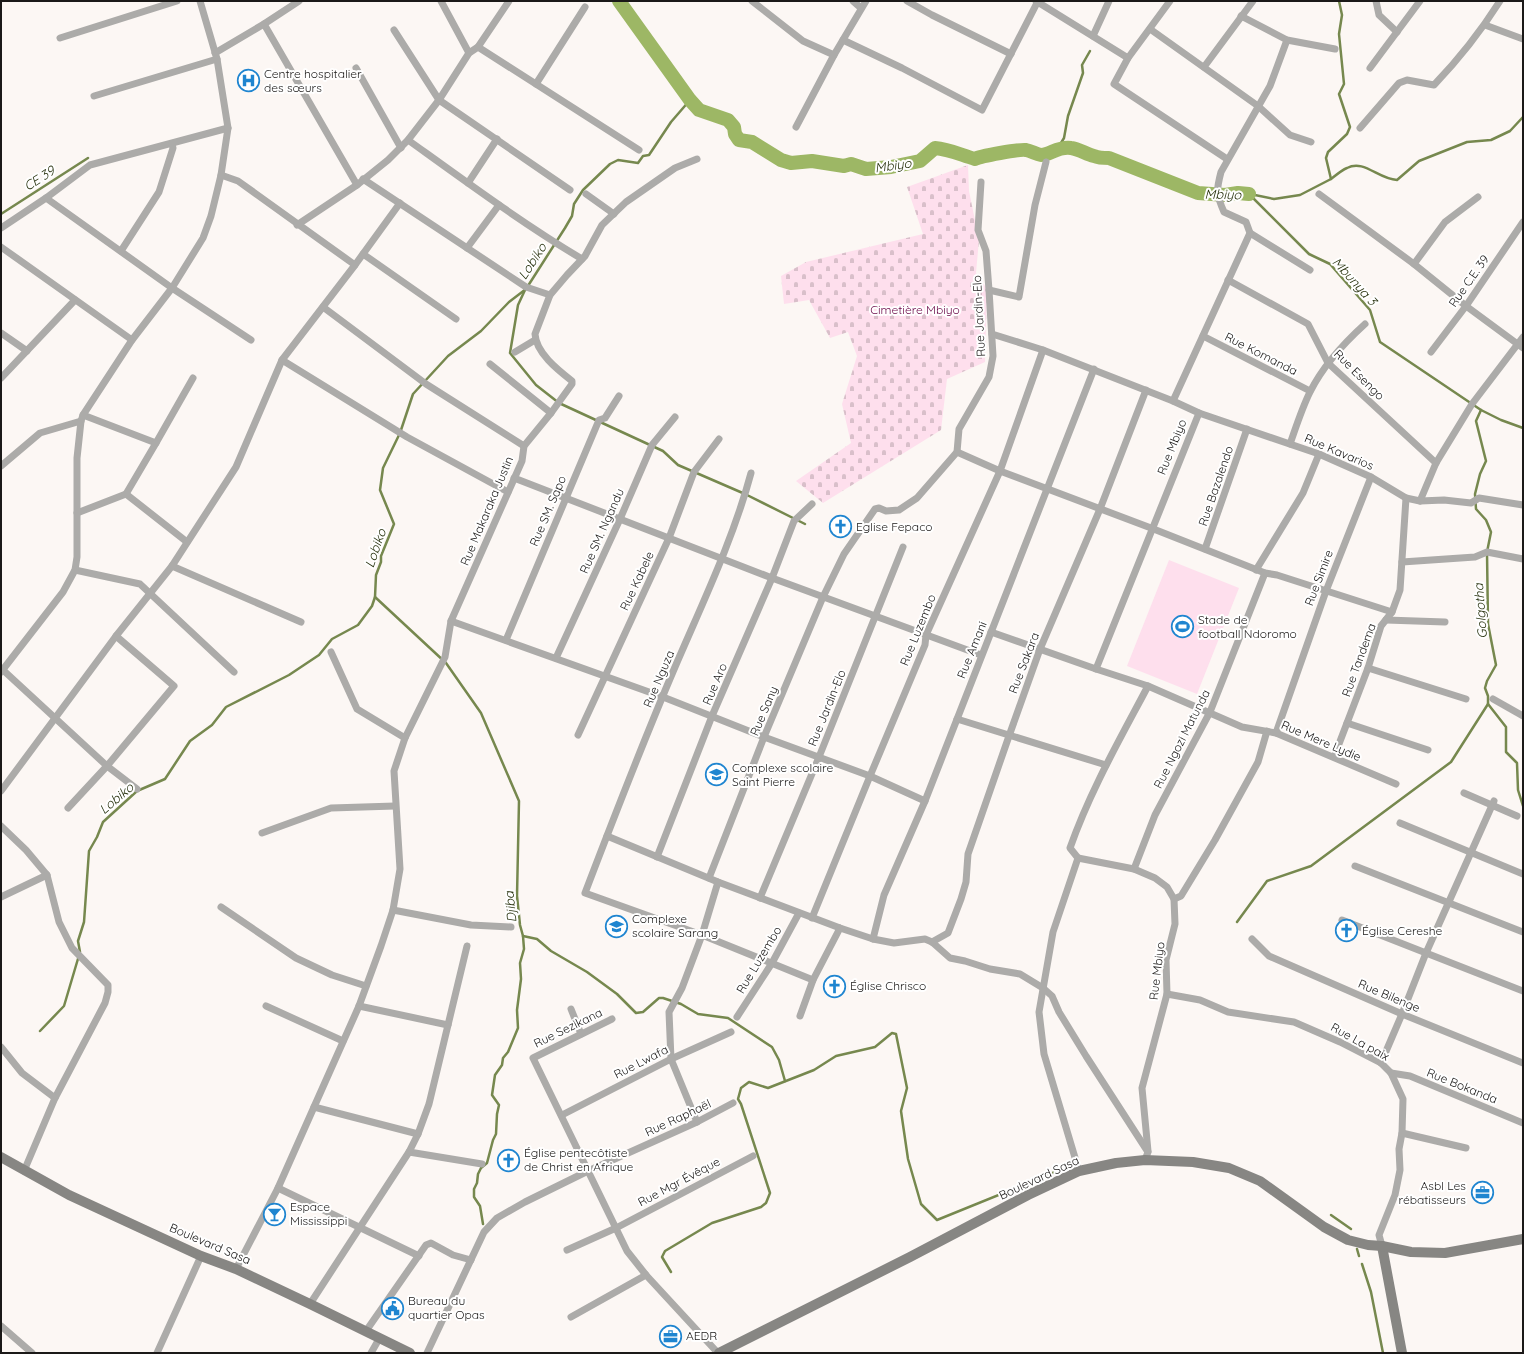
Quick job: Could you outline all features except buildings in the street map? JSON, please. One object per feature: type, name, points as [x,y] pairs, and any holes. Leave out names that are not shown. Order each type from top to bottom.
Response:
[{"type":"street","points":[[60,38],[177,1]]},
{"type":"street","points":[[137,788],[106,766],[3,666],[63,592],[75,570],[77,557],[77,458],[82,418],[132,340],[172,288],[203,238],[212,216],[221,175],[228,128],[216,56],[200,1]]},
{"type":"street","points":[[94,96],[216,56],[299,1]]},
{"type":"street","points":[[441,1],[470,53]]},
{"type":"street","points":[[297,225],[357,185],[388,160],[408,140],[439,100],[470,53],[478,47],[509,1]]},
{"type":"street","points":[[752,1],[803,41],[834,54]]},
{"type":"street","points":[[854,1],[862,8]]},
{"type":"street","points":[[796,127],[834,54],[866,1]]},
{"type":"street","points":[[908,1],[932,15],[1011,54]]},
{"type":"street","points":[[843,40],[902,68],[982,110],[1037,1],[1128,58]]},
{"type":"street","points":[[1093,36],[1110,1]]},
{"type":"street","points":[[1170,1],[1128,58],[1114,84],[1227,160]]},
{"type":"street","points":[[1204,67],[1253,1]]},
{"type":"street","points":[[1376,1],[1379,15],[1397,32]]},
{"type":"street","points":[[1370,68],[1420,1]]},
{"type":"street","points":[[1360,128],[1399,83],[1407,80],[1434,85],[1456,62],[1485,25],[1500,1]]},
{"type":"street","points":[[536,84],[585,7]]},
{"type":"street","points":[[1241,16],[1287,40],[1335,49]]},
{"type":"street","points":[[264,24],[357,185]]},
{"type":"street","points":[[1485,25],[1523,39]]},
{"type":"street","points":[[1150,29],[1258,106],[1290,135],[1311,142]]},
{"type":"street","points":[[394,30],[439,100],[570,190]]},
{"type":"street","points":[[1287,40],[1270,86],[1227,160],[1221,172],[1217,187],[1218,197],[1224,212],[1246,222],[1250,233],[1310,270]]},
{"type":"street","points":[[478,47],[639,150]]},
{"type":"street","points":[[356,68],[400,148]]},
{"type":"street","points":[[1,228],[46,198],[90,165],[228,128]]},
{"type":"street","points":[[468,183],[497,139]]},
{"type":"street","points":[[408,140],[499,205],[555,243],[582,259]]},
{"type":"street","points":[[121,251],[159,192],[173,148],[172,144]]},
{"type":"street","points":[[515,352],[535,340],[535,334],[550,295],[567,274],[585,256],[602,225],[626,202],[674,168],[697,159]]},
{"type":"street","points":[[990,290],[1019,297],[1035,205],[1046,162]]},
{"type":"street","points":[[221,175],[238,181],[297,225],[355,265]]},
{"type":"street","points":[[364,179],[526,287],[550,295]]},
{"type":"street","name":"Rue Jardin-Elo","points":[[957,452],[959,428],[989,377],[993,356],[990,290],[986,251],[978,230],[981,182]]},
{"type":"street","points":[[586,194],[614,214]]},
{"type":"street","points":[[1319,194],[1521,346]]},
{"type":"street","points":[[1414,264],[1445,222],[1478,197]]},
{"type":"street","points":[[46,198],[172,288],[251,340]]},
{"type":"street","points":[[1,790],[116,636],[172,566],[186,542],[236,467],[282,360],[324,307],[400,203]]},
{"type":"street","points":[[467,248],[499,205]]},
{"type":"street","name":"Rue C.E. 39","points":[[1431,352],[1466,306],[1523,222]]},
{"type":"street","name":"Rue Mbiyo","points":[[1096,669],[1198,413],[1174,401],[1250,233]]},
{"type":"street","points":[[1,247],[132,340]]},
{"type":"street","points":[[363,254],[456,319]]},
{"type":"street","name":"Rue Esengo","points":[[1228,280],[1308,324],[1328,363],[1436,463]]},
{"type":"street","points":[[1,378],[75,300]]},
{"type":"street","points":[[324,307],[426,384],[524,446]]},
{"type":"street","points":[[1290,444],[1310,391],[1328,363],[1351,337],[1365,324]]},
{"type":"street","points":[[1,333],[27,351]]},
{"type":"street","points":[[992,334],[1043,350],[1174,401]]},
{"type":"street","name":"Rue Komanda","points":[[1203,336],[1310,391]]},
{"type":"street","points":[[1420,501],[1436,463],[1472,404],[1521,346],[1523,337]]},
{"type":"street","name":"Rue Makaraka Justin","points":[[236,1269],[278,1188],[359,1006],[382,946],[393,910],[400,870],[394,771],[405,738],[445,657],[451,621],[522,461],[524,446],[572,384],[572,381],[548,360],[535,340]]},
{"type":"street","name":"Rue Luzembo","points":[[812,918],[925,644],[926,635],[1000,471],[1043,350]]},
{"type":"street","points":[[282,360],[407,437],[508,492]]},
{"type":"street","points":[[490,364],[551,413]]},
{"type":"street","name":"Rue Amani","points":[[873,939],[884,895],[924,801],[1048,490],[1094,370]]},
{"type":"street","points":[[77,513],[126,494],[192,378]]},
{"type":"street","name":"Rue Sakara","points":[[932,942],[948,933],[966,882],[968,854],[1040,649],[1100,509],[1146,390]]},
{"type":"street","name":"Rue SM. Sapo","points":[[506,640],[599,420],[605,418],[619,396]]},
{"type":"street","name":"Rue Kavarios","points":[[1198,413],[1319,454],[1371,477],[1406,498],[1420,501],[1444,500],[1471,503],[1479,498],[1523,505]]},
{"type":"street","name":"Rue SM. Ngandu","points":[[556,658],[620,519],[652,445],[676,417]]},
{"type":"street","points":[[1,466],[40,432],[82,418],[156,443]]},
{"type":"street","name":"Rue Bazalendo","points":[[1205,549],[1247,429]]},
{"type":"street","name":"Rue Kabele","points":[[578,736],[669,538],[694,472],[719,439]]},
{"type":"street","points":[[957,452],[1048,490],[1151,528],[1256,570],[1277,575],[1392,612]]},
{"type":"street","name":"Rue Sany","points":[[710,878],[764,737],[823,597],[844,554],[875,509],[878,508],[886,512],[899,510],[917,498],[957,452]]},
{"type":"street","points":[[1256,570],[1302,493],[1319,454]]},
{"type":"street","name":"Rue Nguza","points":[[702,935],[585,893],[663,696],[722,558],[751,473]]},
{"type":"street","name":"Rue Simire","points":[[1276,733],[1326,591],[1371,477]]},
{"type":"street","points":[[514,478],[772,578],[981,655]]},
{"type":"street","points":[[126,494],[186,542]]},
{"type":"street","name":"Rue Tandema","points":[[1334,757],[1368,668],[1381,626],[1392,612],[1400,590],[1406,498]]},
{"type":"street","name":"Rue Aro","points":[[657,857],[712,716],[772,578],[794,521],[812,504]]},
{"type":"street","name":"Rue Jardin-Elo","points":[[760,898],[820,757],[903,547]]},
{"type":"street","points":[[1402,562],[1475,557],[1487,552],[1523,559]]},
{"type":"street","points":[[172,566],[300,622]]},
{"type":"street","points":[[75,570],[140,584],[234,672]]},
{"type":"street","name":"Rue Ngozi Matunda","points":[[1134,869],[1155,815],[1210,712],[1265,573]]},
{"type":"street","points":[[1386,620],[1445,622]]},
{"type":"street","points":[[451,621],[663,696],[764,737],[870,776],[924,801]]},
{"type":"street","name":"Rue Mere Lydie","points":[[991,632],[1148,686],[1242,727],[1276,733],[1396,784]]},
{"type":"street","points":[[68,808],[174,686],[116,636]]},
{"type":"street","points":[[331,652],[357,709],[405,738]]},
{"type":"street","points":[[1368,668],[1466,699]]},
{"type":"street","points":[[1148,686],[1106,765],[1078,824],[1070,848],[1078,858],[1134,869],[1155,878],[1167,887],[1174,899],[1181,896],[1215,840],[1258,762],[1267,731]]},
{"type":"street","points":[[1493,699],[1523,716]]},
{"type":"street","points":[[957,718],[1009,736],[1106,765]]},
{"type":"street","points":[[1347,723],[1428,750]]},
{"type":"street","points":[[1464,793],[1493,803],[1517,816]]},
{"type":"street","points":[[1381,1063],[1426,953],[1493,803]]},
{"type":"street","points":[[262,833],[331,808],[395,806]]},
{"type":"street","points":[[1400,823],[1523,874]]},
{"type":"street","points":[[1,826],[26,850],[47,875],[59,922],[72,948],[108,985],[105,1003],[55,1098],[24,1171]]},
{"type":"street","points":[[607,836],[718,882],[840,928],[873,939],[894,943],[925,939],[932,942],[950,958],[990,969],[1020,974],[1043,988],[1052,996],[1059,1012],[1147,1156]]},
{"type":"street","points":[[1078,858],[1053,932],[1040,1012],[1044,1054],[1079,1171]]},
{"type":"street","points":[[1355,866],[1523,932]]},
{"type":"street","points":[[1,897],[47,875]]},
{"type":"street","points":[[697,1122],[671,1059],[669,1012],[682,988],[702,935],[718,882]]},
{"type":"street","name":"Rue Mbiyo","points":[[1147,1156],[1142,1088],[1167,994],[1166,960],[1175,924],[1174,899]]},
{"type":"street","points":[[221,907],[296,958],[332,975],[366,986]]},
{"type":"street","points":[[393,910],[471,925],[511,927]]},
{"type":"street","name":"Rue Luzembo","points":[[737,1017],[772,964],[799,913]]},
{"type":"street","points":[[1342,920],[1523,991]]},
{"type":"street","points":[[800,1016],[813,980],[840,928]]},
{"type":"street","points":[[702,935],[813,980]]},
{"type":"street","name":"Rue Bilenge","points":[[1252,939],[1268,956],[1402,1014],[1523,1063]]},
{"type":"street","points":[[310,1304],[409,1152],[418,1134],[429,1104],[467,946]]},
{"type":"street","name":"Rue La paix","points":[[1167,994],[1200,1000],[1228,1012],[1294,1022],[1340,1042],[1381,1063],[1391,1073],[1403,1099],[1402,1133],[1399,1149],[1400,1170],[1395,1194],[1379,1235],[1382,1246]]},
{"type":"street","points":[[266,1006],[343,1041]]},
{"type":"street","points":[[359,1006],[448,1025]]},
{"type":"street","points":[[570,1009],[581,1034]]},
{"type":"street","name":"Rue Sezikana","points":[[562,1115],[533,1058],[612,1019]]},
{"type":"street","name":"Rue Lwafa","points":[[562,1115],[671,1059],[731,1032]]},
{"type":"street","points":[[1,1047],[22,1073],[55,1098]]},
{"type":"street","name":"Rue Bokanda","points":[[1391,1073],[1410,1076],[1523,1123]]},
{"type":"street","name":"Rue Raphaël","points":[[426,1353],[484,1232],[497,1218],[525,1202],[697,1122],[733,1103]]},
{"type":"street","points":[[314,1107],[418,1134]]},
{"type":"street","points":[[562,1115],[627,1251],[646,1275],[719,1353]]},
{"type":"street","points":[[1402,1133],[1466,1148]]},
{"type":"street","points":[[409,1152],[482,1164]]},
{"type":"street","name":"Rue Mgr Évêque","points":[[567,1250],[616,1228],[752,1156]]},
{"type":"street","name":"Boulevard Sasa","points":[[719,1353],[910,1257],[1028,1195],[1079,1171],[1147,1156],[1229,1168],[1260,1181],[1324,1227],[1348,1240],[1368,1245],[1382,1246],[1411,1252],[1445,1253],[1523,1239]]},
{"type":"street","name":"Boulevard Sasa","points":[[1,1157],[69,1195],[200,1256],[236,1269],[410,1353]]},
{"type":"street","points":[[278,1188],[419,1256]]},
{"type":"street","points":[[366,1332],[426,1245],[431,1244],[453,1255],[471,1260]]},
{"type":"street","points":[[1382,1246],[1402,1353]]},
{"type":"street","points":[[157,1353],[200,1256]]},
{"type":"street","points":[[571,1317],[646,1275]]},
{"type":"street","points":[[1,1326],[32,1353]]},
{"type":"street","points":[[371,1353],[379,1339]]},
{"type":"green space","name":"Cimetière Mbiyo","points":[[968,165],[969,191],[979,240],[976,273],[987,289],[985,362],[947,379],[941,430],[823,503],[796,481],[851,443],[842,404],[857,356],[848,332],[830,338],[809,300],[784,304],[781,276],[806,262],[923,234],[907,187]]},
{"type":"green space","name":"Stade de football Ndoromo","points":[[1169,560],[1239,588],[1197,694],[1127,666]]},
{"type":"waterway","name":"Mbiyo","points":[[619,1],[690,100],[699,110],[728,120],[734,127],[735,134],[739,140],[752,142],[781,160],[791,163],[812,161],[844,166],[851,164],[866,169],[891,167],[920,161],[935,148],[975,159],[1026,150],[1044,155],[1058,149],[1071,148],[1098,157],[1109,158],[1198,193],[1225,195],[1238,193],[1249,194]]},
{"type":"waterway","points":[[1250,194],[1274,199],[1300,195],[1331,179],[1326,158],[1328,152],[1347,134],[1350,127],[1339,94],[1344,84],[1339,34],[1342,15],[1339,1]]},
{"type":"waterway","points":[[1058,148],[1064,138],[1068,116],[1083,73],[1082,65],[1090,51]]},
{"type":"waterway","name":"Lobiko","points":[[40,1031],[64,1006],[80,952],[78,941],[84,922],[89,851],[103,822],[137,791],[165,779],[190,741],[212,725],[226,707],[289,675],[319,655],[332,639],[358,625],[372,606],[375,597],[376,575],[381,562],[381,556],[394,524],[380,490],[383,468],[400,433],[413,394],[448,356],[481,331],[509,302],[526,289],[572,216],[574,204],[583,190],[610,164],[618,160],[638,163],[643,156],[649,155],[671,122],[690,100]]},
{"type":"waterway","points":[[1331,179],[1345,169],[1353,166],[1359,166],[1390,179],[1397,180],[1419,161],[1467,142],[1491,140],[1510,131],[1523,117]]},
{"type":"waterway","name":"CE 39","points":[[1,214],[88,158]]},
{"type":"waterway","name":"Mbunya 3","points":[[1249,194],[1309,254],[1330,264],[1370,310],[1380,342],[1481,410],[1501,420],[1523,428]]},
{"type":"waterway","points":[[525,290],[518,305],[510,353],[536,385],[559,403],[663,451],[678,465],[745,494],[805,524]]},
{"type":"waterway","name":"Golgotha","points":[[1481,410],[1476,421],[1486,461],[1480,474],[1475,494],[1476,509],[1486,520],[1491,532],[1487,552],[1488,624],[1496,665],[1487,681],[1485,688],[1488,696],[1488,704],[1506,727],[1506,752],[1517,763],[1518,790],[1523,806]]},
{"type":"waterway","name":"Djiba","points":[[375,597],[446,663],[481,713],[519,801],[517,896],[524,949],[520,963],[521,979],[517,1010],[518,1028],[508,1052],[503,1058],[502,1065],[495,1075],[492,1095],[499,1105],[496,1134],[487,1163],[481,1168],[474,1189],[474,1197],[480,1206],[483,1224]]},
{"type":"waterway","points":[[1237,922],[1267,881],[1311,866],[1451,762],[1488,704]]},
{"type":"waterway","name":"Djiba","points":[[523,936],[537,939],[551,951],[587,972],[617,994],[636,1013],[643,1012],[659,998],[663,998],[681,1004],[698,1014],[728,1018],[772,1047],[779,1060],[785,1081]]},
{"type":"waterway","points":[[671,1272],[662,1257],[665,1251],[712,1223],[761,1207],[766,1203],[770,1193],[741,1104],[738,1099],[741,1088],[749,1082],[768,1088],[814,1070],[836,1056],[875,1047],[892,1033],[896,1034],[907,1088],[901,1111],[908,1159],[921,1204],[937,1220],[1055,1172]]},
{"type":"waterway","points":[[1331,1215],[1351,1229]]},
{"type":"waterway","points":[[1357,1249],[1359,1256]]},
{"type":"waterway","points":[[1362,1264],[1371,1292],[1383,1353]]},
{"type":"place","name":"Centre hospitalier des sœurs","points":[[249,81]]},
{"type":"place","name":"Eglise Fepaco","points":[[840,527]]},
{"type":"place","name":"Stade de football Ndoromo","points":[[1183,627]]},
{"type":"place","name":"Complexe scolaire Saint Pierre","points":[[716,775]]},
{"type":"place","name":"Complexe scolaire Sarang","points":[[617,926]]},
{"type":"place","name":"Église Cereshe","points":[[1346,931]]},
{"type":"place","name":"Église Chrisco","points":[[834,986]]},
{"type":"place","name":"Église pentecôtiste de Christ en Afrique","points":[[509,1160]]},
{"type":"place","name":"Asbl Les rébatisseurs","points":[[1482,1193]]},
{"type":"place","name":"Espace Mississippi","points":[[274,1214]]},
{"type":"place","name":"Bureau du quartier Opas","points":[[393,1308]]},
{"type":"place","name":"AEDR","points":[[670,1336]]}]
